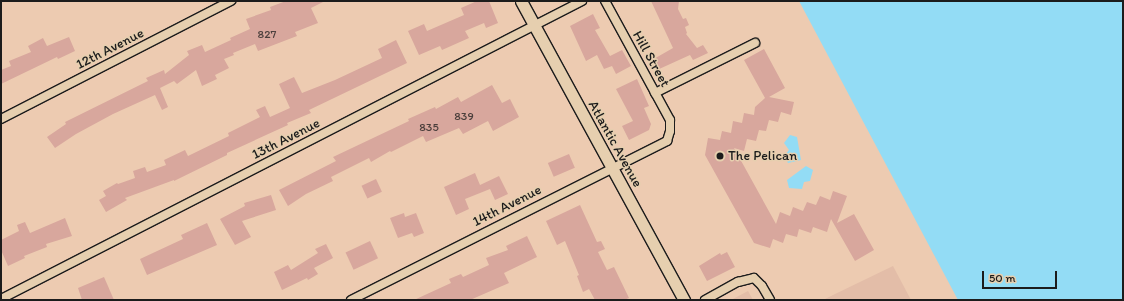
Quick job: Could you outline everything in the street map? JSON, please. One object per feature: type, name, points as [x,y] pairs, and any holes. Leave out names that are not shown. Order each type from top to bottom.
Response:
[{"type":"main road","name":"Atlantic Avenue","points":[[521,1],[684,300]]},
{"type":"street","name":"12th Avenue","points":[[1,119],[231,1]]},
{"type":"street","name":"13th Avenue","points":[[1,299],[582,1]]},
{"type":"street","name":"Hill Street","points":[[605,1],[670,120],[670,131]]},
{"type":"street","points":[[655,93],[755,43]]},
{"type":"street","name":"14th Avenue","points":[[351,300],[667,141],[670,131]]},
{"type":"street","points":[[705,300],[738,282],[754,278],[762,286],[770,300]]},
{"type":"shaded area","points":[[893,266],[911,300],[823,300],[833,295]]},
{"type":"shaded area","points":[[748,291],[753,300],[731,300]]},
{"type":"water","points":[[799,1],[1123,1],[1123,300],[958,300]]},
{"type":"water","points":[[790,135],[797,137],[801,160],[788,163],[784,156],[789,150],[784,143]]},
{"type":"water","points":[[806,166],[813,170],[810,181],[804,182],[802,189],[789,188],[787,180]]},
{"type":"building","points":[[286,1],[325,1],[311,8],[318,23],[295,32],[297,36],[258,51],[255,44],[233,53],[234,55],[224,59],[229,68],[215,75],[217,79],[202,86],[196,70],[177,84],[174,81],[160,88],[168,107],[162,110],[155,95],[113,114],[76,134],[55,148],[47,137],[66,124],[65,122],[148,81],[146,78],[164,70],[165,74],[189,55],[187,51],[202,45],[205,52],[231,40],[230,38],[250,29],[246,19],[271,10],[270,7]]},
{"type":"building","points":[[477,1],[489,1],[498,23],[486,28],[484,23],[465,31],[469,38],[442,50],[440,46],[419,55],[408,31],[424,24],[427,31],[464,15],[461,8]]},
{"type":"building","points":[[651,1],[679,1],[678,9],[683,19],[686,18],[689,25],[685,27],[686,34],[697,48],[703,45],[708,53],[693,60],[690,55],[657,70],[652,60],[673,48]]},
{"type":"building","points":[[593,14],[600,28],[595,30],[610,56],[622,50],[631,66],[616,74],[612,66],[604,69],[597,55],[586,61],[570,26]]},
{"type":"building","points":[[69,37],[75,51],[58,59],[57,57],[1,84],[1,70],[11,66],[9,61],[31,52],[28,46],[43,38],[47,46]]},
{"type":"building","points":[[396,40],[407,63],[309,110],[311,113],[287,123],[288,125],[227,153],[227,155],[174,181],[125,198],[127,200],[106,212],[99,200],[106,196],[103,191],[117,183],[118,184],[135,178],[133,171],[145,167],[147,172],[166,165],[164,160],[185,150],[188,156],[229,136],[228,133],[260,117],[256,110],[265,106],[270,117],[290,108],[279,84],[294,77],[302,93],[335,80],[382,58],[378,49]]},
{"type":"building","name":"The Pelican","points":[[764,49],[785,88],[769,97],[794,102],[791,115],[781,112],[778,122],[769,120],[766,131],[759,130],[756,141],[747,139],[744,151],[734,148],[776,224],[780,212],[790,216],[793,207],[803,211],[807,202],[816,205],[820,196],[830,200],[833,191],[847,196],[837,223],[854,214],[874,250],[855,261],[831,219],[827,232],[813,227],[811,233],[799,229],[797,237],[786,234],[783,243],[773,239],[770,248],[754,243],[705,155],[708,138],[720,140],[722,131],[731,133],[733,121],[742,123],[744,113],[754,115],[755,107],[765,98],[744,60]]},
{"type":"building","points":[[637,79],[649,106],[644,108],[651,124],[649,130],[629,140],[622,126],[633,121],[616,89]]},
{"type":"building","points":[[492,85],[502,103],[510,99],[519,117],[493,131],[488,121],[463,134],[459,128],[426,142],[423,136],[391,152],[390,151],[371,162],[369,158],[331,177],[333,181],[306,194],[288,206],[279,190],[336,161],[333,157],[409,121],[408,119],[435,107],[436,109],[458,97],[461,102]]},
{"type":"building","points":[[569,154],[575,168],[554,177],[548,163]]},
{"type":"building","points":[[475,173],[480,185],[499,176],[508,194],[495,200],[490,189],[465,199],[469,209],[456,215],[444,187]]},
{"type":"building","points":[[376,179],[382,192],[367,198],[361,186]]},
{"type":"building","points":[[271,195],[276,210],[242,221],[251,237],[235,245],[220,219],[245,206],[244,203]]},
{"type":"building","points":[[580,205],[597,242],[601,241],[605,249],[598,252],[607,270],[614,267],[629,298],[624,300],[595,300],[589,289],[583,292],[577,276],[579,275],[565,241],[557,245],[546,221]]},
{"type":"building","points":[[404,213],[405,217],[416,213],[424,233],[414,237],[412,233],[398,238],[390,218]]},
{"type":"building","points":[[65,218],[72,236],[46,244],[47,247],[24,256],[25,258],[8,266],[1,250],[1,240],[19,231],[17,225],[25,222],[30,233]]},
{"type":"building","points":[[207,223],[217,245],[147,275],[140,259],[183,239],[181,235]]},
{"type":"building","points":[[527,236],[537,257],[504,273],[509,283],[470,300],[414,300],[451,283],[449,279],[461,274],[463,277],[489,265],[486,258],[508,250],[506,246]]},
{"type":"building","points":[[370,241],[378,258],[354,270],[346,252]]},
{"type":"building","points":[[326,244],[333,258],[314,268],[318,274],[308,280],[307,278],[282,290],[274,272],[288,265],[291,270],[318,253],[315,249]]},
{"type":"building","points":[[727,252],[735,267],[707,281],[699,266],[720,253],[721,255]]},
{"type":"building","points":[[104,277],[114,300],[82,300],[78,288]]},
{"type":"place","name":"The Pelican","points":[[720,156]]}]
